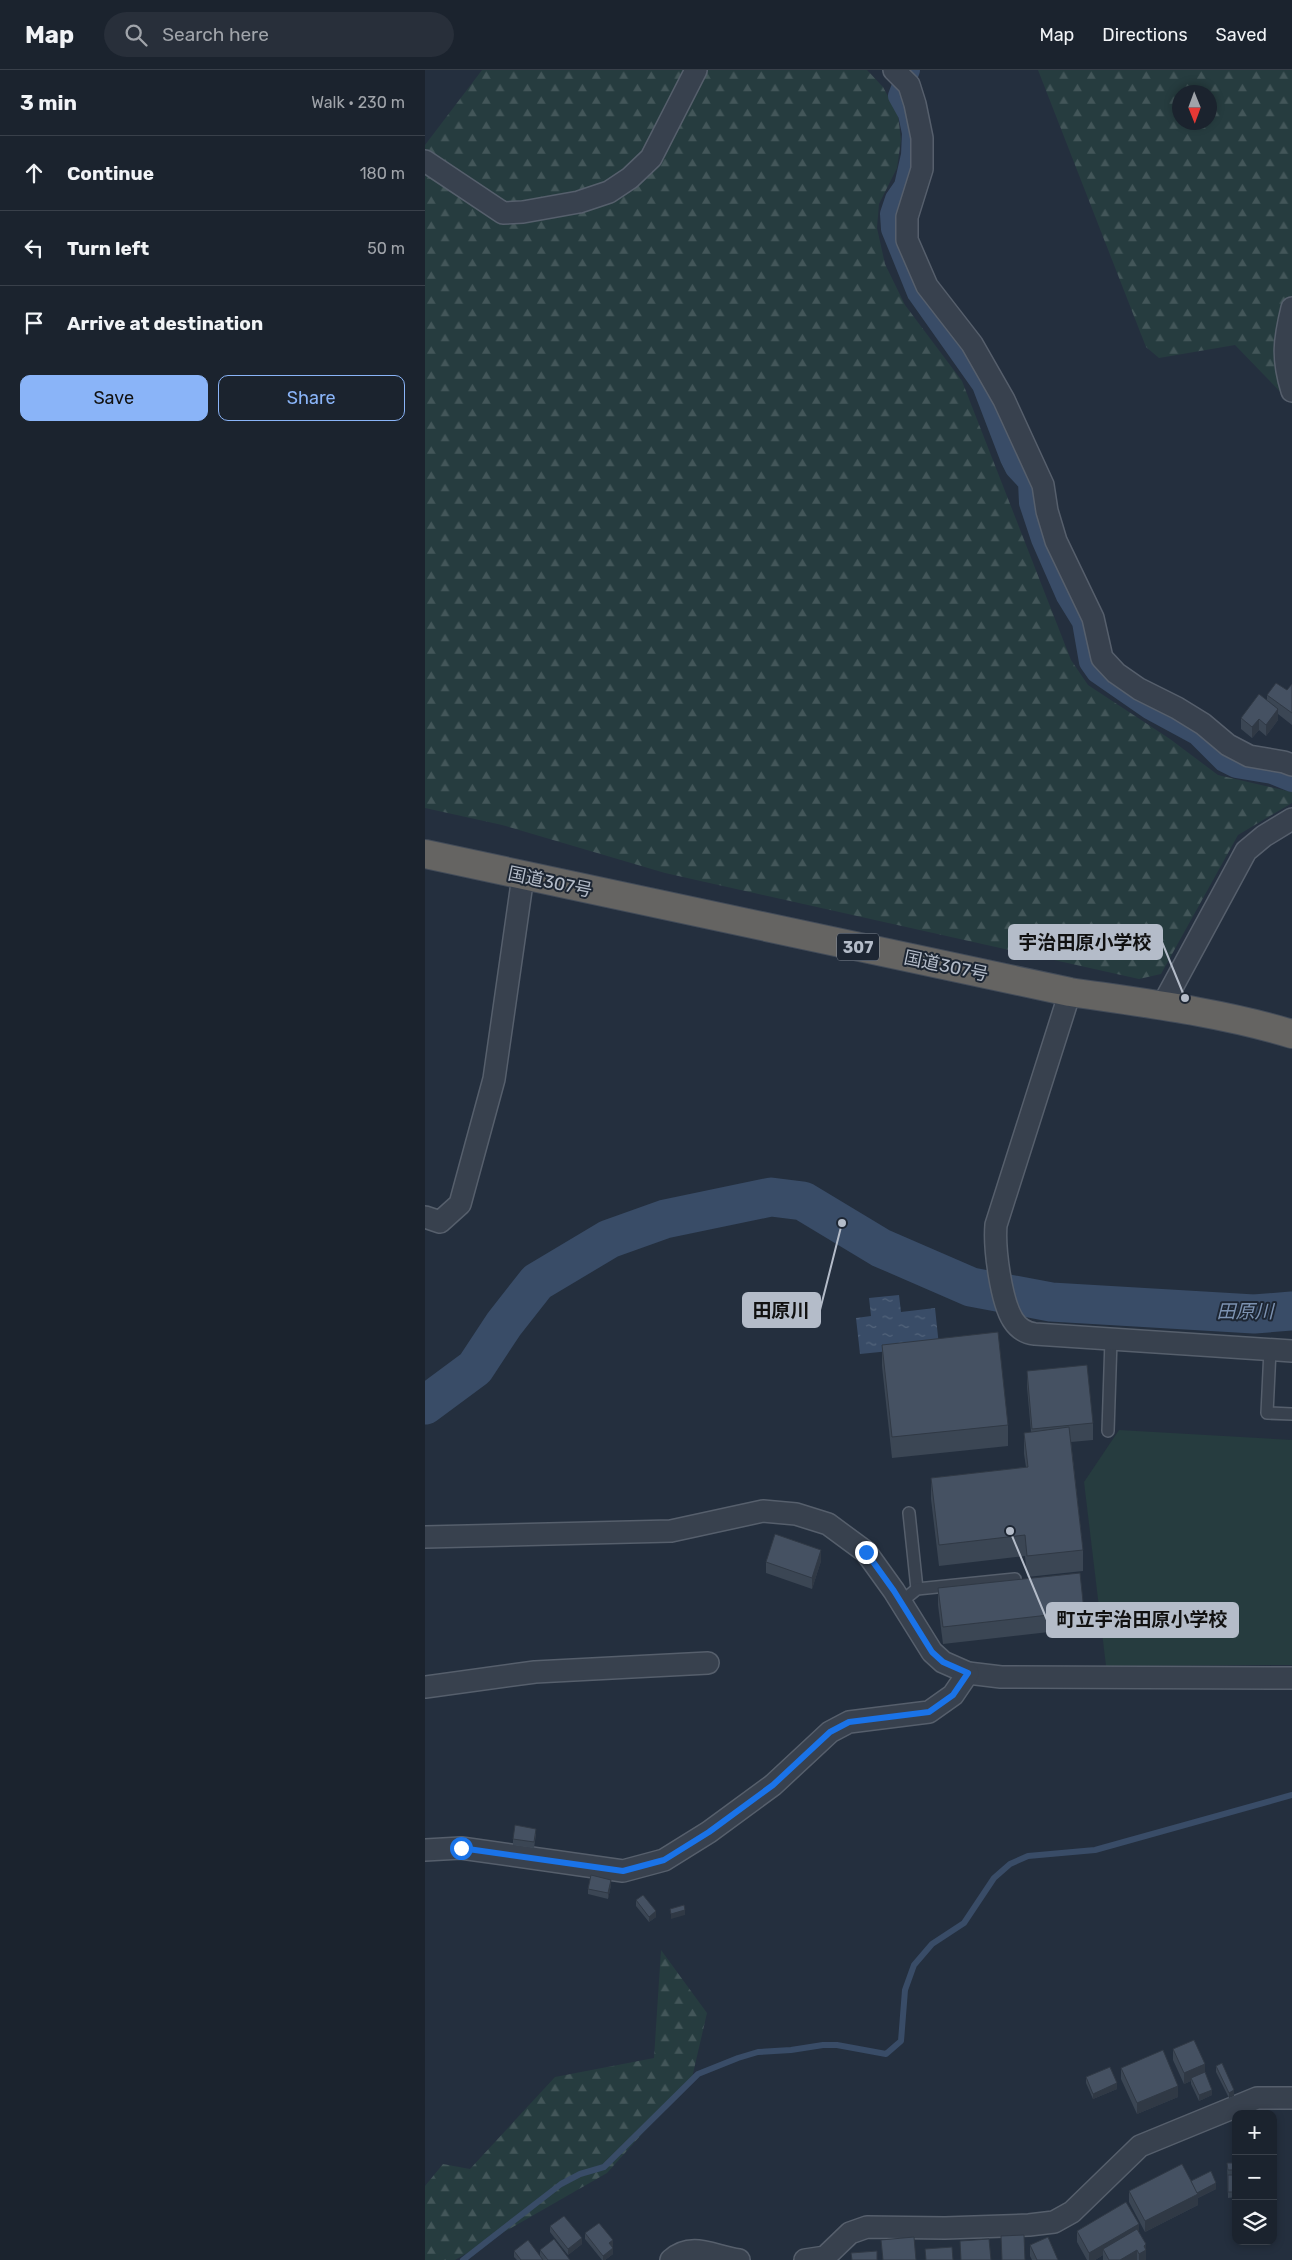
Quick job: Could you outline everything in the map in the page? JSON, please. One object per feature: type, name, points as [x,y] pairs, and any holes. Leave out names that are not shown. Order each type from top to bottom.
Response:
[{"type":"highway","name":"国道307号","points":[[425,854],[1070,992],[1162,1006],[1250,1023],[1292,1034]]},
{"type":"street","points":[[425,161],[503,213],[523,212],[579,202],[609,192],[630,178],[651,158],[696,70]]},
{"type":"street","points":[[902,78],[915,104],[922,138],[922,169],[907,217],[907,240],[927,286],[972,344],[1004,400],[1043,485],[1047,511],[1056,541],[1093,618],[1102,658],[1117,673],[1139,689],[1177,708],[1203,724],[1228,745],[1249,756],[1292,765]]},
{"type":"street","points":[[1292,308],[1285,338],[1285,368],[1292,391]]},
{"type":"street","points":[[1162,1006],[1246,851],[1264,836],[1292,819]]},
{"type":"street","points":[[425,1218],[440,1222],[460,1204],[495,1079],[523,876]]},
{"type":"street","points":[[1070,992],[999,1212],[995,1239],[1001,1280],[1013,1321],[1029,1333],[1292,1351]]},
{"type":"street","points":[[425,1536],[671,1531],[763,1511],[796,1514],[828,1524],[866,1552],[909,1596],[932,1652],[943,1662],[968,1673],[1001,1677],[1292,1678]]},
{"type":"street","points":[[425,1688],[535,1672],[708,1663]]},
{"type":"street","points":[[425,1850],[461,1848],[623,1871],[664,1860],[709,1832],[773,1785],[830,1732],[849,1722],[929,1712],[953,1695],[968,1673]]},
{"type":"street","points":[[818,2259],[851,2232],[867,2227],[955,2227],[1029,2225],[1054,2222],[1072,2212],[1140,2146],[1257,2098],[1292,2098]]},
{"type":"street","points":[[671,2260],[679,2253],[698,2249],[739,2260]]},
{"type":"lane","points":[[1108,1431],[1111,1340]]},
{"type":"lane","points":[[1270,1350],[1267,1413],[1292,1414]]},
{"type":"lane","points":[[909,1513],[909,1596],[1015,1579]]},
{"type":"green space","points":[[482,70],[867,70],[883,87],[898,115],[901,140],[897,168],[879,204],[877,228],[885,264],[905,305],[962,381],[1071,660],[1088,685],[1170,739],[1218,775],[1292,792],[1292,803],[1238,835],[1161,974],[1139,979],[665,873],[502,825],[425,808],[425,145]]},
{"type":"green space","points":[[1038,70],[1292,70],[1292,404],[1235,345],[1159,358],[1146,347]]},
{"type":"green space","points":[[1119,1430],[1292,1440],[1292,1665],[1106,1666],[1084,1482]]},
{"type":"green space","points":[[661,1950],[707,2013],[692,2078],[607,2173],[455,2260],[425,2260],[425,2186],[443,2164],[470,2169],[555,2077],[654,2058]]},
{"type":"water","points":[[899,1295],[901,1312],[935,1308],[939,1346],[860,1354],[856,1318],[871,1316],[869,1298]]},
{"type":"building","points":[[1276,683],[1287,690],[1292,684],[1292,713],[1267,695]]},
{"type":"building","points":[[1259,694],[1278,709],[1266,725],[1259,719],[1252,727],[1241,718]]},
{"type":"building","points":[[998,1332],[1008,1425],[892,1437],[882,1345]]},
{"type":"building","points":[[1087,1365],[1093,1423],[1032,1429],[1027,1371]]},
{"type":"building","points":[[1069,1427],[1083,1550],[1027,1556],[1025,1535],[939,1545],[931,1478],[1028,1467],[1024,1433]]},
{"type":"building","points":[[775,1534],[821,1550],[812,1578],[766,1562]]},
{"type":"building","points":[[1080,1573],[1084,1611],[943,1627],[938,1588]]},
{"type":"building","points":[[515,1825],[536,1829],[534,1842],[513,1839]]},
{"type":"building","points":[[591,1875],[611,1880],[608,1893],[588,1889]]},
{"type":"building","points":[[643,1895],[656,1911],[649,1917],[636,1900]]},
{"type":"building","points":[[684,1905],[685,1910],[671,1914],[670,1909]]},
{"type":"building","points":[[1194,2040],[1205,2064],[1184,2073],[1173,2049]]},
{"type":"building","points":[[1163,2050],[1178,2086],[1137,2103],[1121,2068]]},
{"type":"building","points":[[1222,2063],[1234,2090],[1229,2093],[1216,2066]]},
{"type":"building","points":[[1110,2067],[1117,2083],[1093,2094],[1086,2077]]},
{"type":"building","points":[[1205,2072],[1212,2090],[1199,2095],[1191,2078]]},
{"type":"building","points":[[1227,2163],[1232,2163],[1232,2170],[1228,2170]]},
{"type":"building","points":[[1182,2164],[1198,2194],[1145,2221],[1129,2191]]},
{"type":"building","points":[[1211,2171],[1216,2183],[1197,2193],[1191,2181]]},
{"type":"building","points":[[1228,2175],[1232,2175],[1232,2192],[1228,2192]]},
{"type":"building","points":[[1126,2202],[1139,2224],[1089,2253],[1077,2231]]},
{"type":"building","points":[[564,2216],[582,2238],[568,2249],[550,2226]]},
{"type":"building","points":[[599,2223],[613,2240],[609,2243],[613,2248],[603,2256],[585,2233]]},
{"type":"building","points":[[1137,2229],[1146,2244],[1144,2246],[1146,2250],[1139,2254],[1137,2250],[1120,2260],[1109,2260],[1103,2249]]},
{"type":"building","points":[[1024,2235],[1025,2260],[1002,2260],[1001,2236]]},
{"type":"building","points":[[914,2237],[916,2260],[883,2260],[881,2240]]},
{"type":"building","points":[[1048,2237],[1058,2260],[1037,2260],[1030,2245]]},
{"type":"building","points":[[554,2239],[570,2260],[548,2260],[540,2250]]},
{"type":"building","points":[[989,2239],[991,2260],[961,2260],[960,2241]]},
{"type":"building","points":[[528,2240],[543,2260],[521,2260],[514,2251]]},
{"type":"building","points":[[952,2247],[953,2260],[926,2260],[925,2249]]},
{"type":"building","points":[[877,2251],[877,2260],[852,2260],[851,2253]]},
{"type":"waterway","points":[[909,70],[899,96],[909,114],[913,133],[912,155],[905,186],[896,199],[891,214],[892,229],[918,293],[983,385],[1011,458],[1016,468],[1029,482],[1030,503],[1042,539],[1067,596],[1083,622],[1090,662],[1097,672],[1149,708],[1197,734],[1224,761],[1236,767],[1272,773],[1292,781]]},
{"type":"waterway","name":"田原川","points":[[425,1405],[475,1368],[504,1324],[537,1282],[609,1239],[665,1219],[771,1197],[803,1201],[881,1248],[971,1287],[1051,1302],[1254,1314],[1292,1311]]},
{"type":"waterway","points":[[463,2260],[561,2184],[580,2174],[604,2167],[698,2074],[758,2052],[791,2050],[823,2045],[837,2045],[886,2054],[901,2041],[905,1990],[914,1965],[932,1944],[964,1923],[994,1878],[1010,1864],[1028,1856],[1095,1850],[1292,1795]]},
{"type":"place","name":"宇治田原小学校","points":[[1185,998]]},
{"type":"place","name":"田原川","points":[[842,1223]]},
{"type":"place","name":"町立宇治田原小学校","points":[[1010,1531]]},
{"type":"route","points":[[461,1848],[623,1871],[664,1860],[709,1832],[773,1785],[830,1732],[849,1722],[929,1712],[953,1695],[968,1673],[943,1662],[932,1652],[894,1591],[866,1552]]}]
